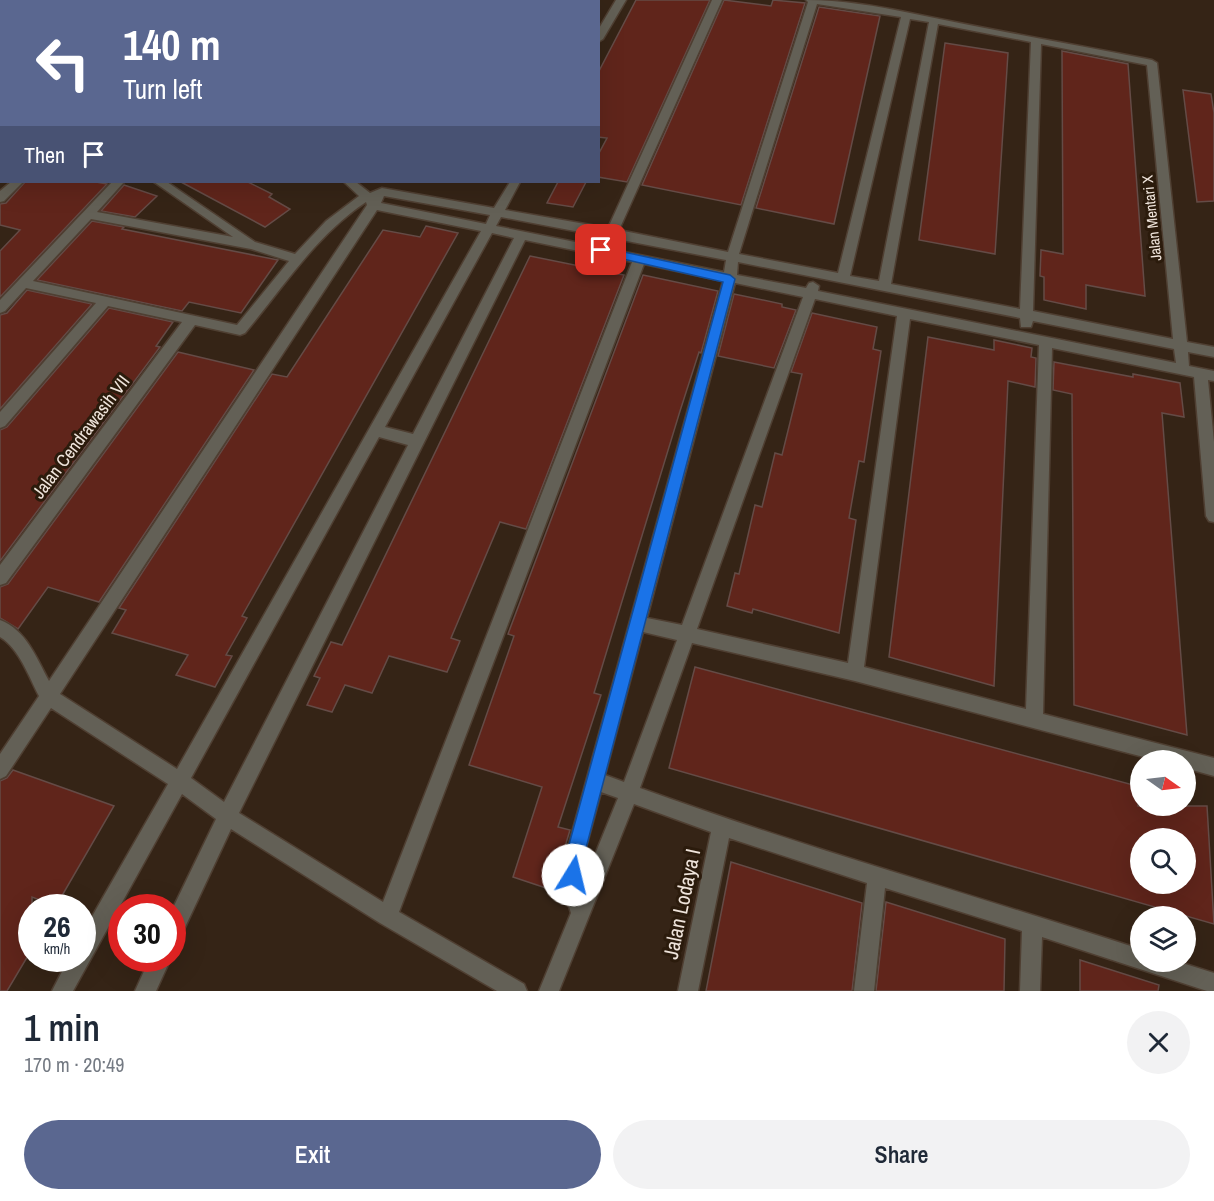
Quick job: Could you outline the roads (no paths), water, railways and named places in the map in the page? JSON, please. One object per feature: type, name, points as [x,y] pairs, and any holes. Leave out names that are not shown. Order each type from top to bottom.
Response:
[{"type":"street","points":[[600,36],[621,0]]},
{"type":"street","points":[[612,233],[717,0]]},
{"type":"street","points":[[580,912],[574,899],[573,875],[576,852],[730,279],[732,258],[812,0],[1036,39],[1026,337]]},
{"type":"street","points":[[843,279],[906,15]]},
{"type":"street","points":[[884,287],[934,20]]},
{"type":"street","name":"Jalan Mentari X","points":[[1036,39],[1152,63],[1184,370]]},
{"type":"street","points":[[0,198],[16,183]]},
{"type":"street","points":[[0,308],[117,183]]},
{"type":"street","points":[[161,183],[252,245]]},
{"type":"street","points":[[350,183],[373,198],[493,221],[612,233],[1214,352]]},
{"type":"street","points":[[96,932],[378,431],[514,183]]},
{"type":"street","points":[[23,283],[240,330],[297,259],[338,215],[373,198]]},
{"type":"street","points":[[0,770],[373,198]]},
{"type":"street","points":[[87,214],[252,245],[297,259]]},
{"type":"street","points":[[493,221],[522,235],[1207,375],[1214,516]]},
{"type":"street","points":[[186,903],[227,816],[522,235]]},
{"type":"street","points":[[387,916],[640,258]]},
{"type":"street","points":[[549,991],[629,794],[817,274]]},
{"type":"street","points":[[0,422],[106,300]]},
{"type":"street","points":[[855,673],[904,313]]},
{"type":"street","name":"Jalan Cendrawasih VII","points":[[0,578],[192,319]]},
{"type":"street","points":[[1034,720],[1046,341]]},
{"type":"street","points":[[378,431],[417,441]]},
{"type":"street","points":[[638,623],[855,673],[1214,766]]},
{"type":"street","points":[[0,628],[12,635],[24,651],[49,697],[180,782],[227,816],[387,916],[517,991]]},
{"type":"street","points":[[596,781],[722,826],[877,877],[1130,955]]},
{"type":"street","name":"Jalan Lodaya I","points":[[688,991],[722,826]]},
{"type":"street","points":[[864,991],[877,877]]},
{"type":"street","points":[[1030,991],[1032,923]]},
{"type":"street","points":[[62,991],[73,972]]},
{"type":"street","points":[[145,991],[154,972]]},
{"type":"street","points":[[1180,972],[1214,983]]}]
